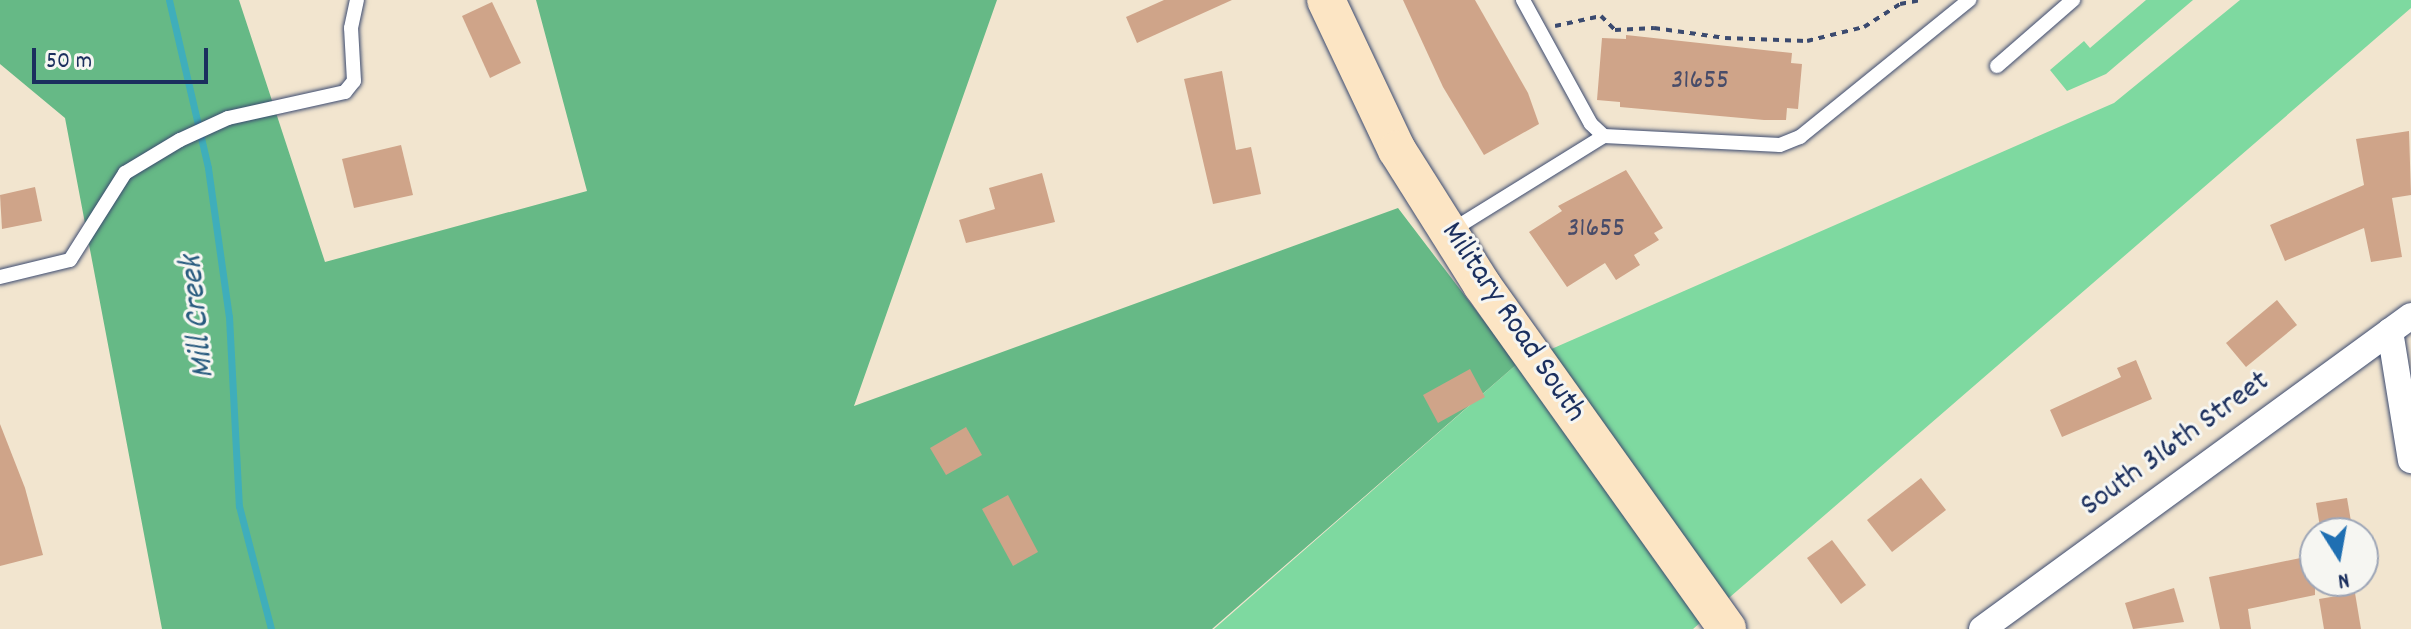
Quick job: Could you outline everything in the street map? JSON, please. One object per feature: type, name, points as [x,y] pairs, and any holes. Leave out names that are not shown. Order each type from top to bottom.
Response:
[{"type":"main road","name":"Military Road South","points":[[1326,0],[1374,107],[1449,232],[1727,629]]},
{"type":"street","points":[[2400,324],[2411,460]]},
{"type":"street","name":"South 316th Street","points":[[1982,629],[2400,324]]},
{"type":"lane","points":[[0,277],[70,260],[125,173],[180,140],[228,118],[345,92],[354,81],[351,28],[357,0]]},
{"type":"lane","points":[[1523,0],[1591,124],[1604,136]]},
{"type":"lane","points":[[1449,232],[1604,136],[1780,145],[1817,126],[1969,0]]},
{"type":"lane","points":[[1997,66],[2073,0]]},
{"type":"path","points":[[1541,32],[1572,18],[1601,16],[1615,30],[1654,28],[1725,38],[1807,41],[1864,27],[1901,2],[1920,0]]},
{"type":"green space","points":[[0,0],[239,0],[325,262],[587,191],[536,0],[997,0],[854,406],[1398,208],[1517,364],[1212,629],[162,629],[65,118],[0,64]]},
{"type":"green space","points":[[2146,0],[2193,0],[2106,74],[2067,91],[2050,70],[2084,41],[2090,48]]},
{"type":"green space","points":[[2240,0],[2411,0],[2411,8],[1693,629],[1214,629],[1517,364],[2114,103]]},
{"type":"building","points":[[1164,0],[1232,0],[1137,43],[1126,17]]},
{"type":"building","points":[[1403,0],[1475,0],[1528,93],[1539,124],[1484,155],[1443,87]]},
{"type":"building","points":[[492,2],[521,63],[490,78],[462,16]]},
{"type":"building","points":[[1626,35],[1792,53],[1791,63],[1802,64],[1798,109],[1787,108],[1786,120],[1764,120],[1620,107],[1620,102],[1597,100],[1602,38],[1626,39]]},
{"type":"building","points":[[1222,71],[1236,150],[1251,147],[1261,194],[1213,204],[1184,79]]},
{"type":"building","points":[[2409,131],[2411,195],[2392,198],[2402,257],[2371,262],[2364,228],[2285,261],[2270,225],[2364,185],[2356,139]]},
{"type":"building","points":[[401,145],[413,195],[354,208],[342,159]]},
{"type":"building","points":[[1626,170],[1663,228],[1654,233],[1659,240],[1634,255],[1640,265],[1616,280],[1605,263],[1567,287],[1529,232],[1562,211],[1558,206]]},
{"type":"building","points":[[1042,173],[1055,222],[966,243],[959,220],[995,209],[989,188]]},
{"type":"building","points":[[35,187],[42,221],[2,229],[0,195]]},
{"type":"building","points":[[2277,300],[2297,325],[2246,367],[2226,343]]},
{"type":"building","points":[[2136,360],[2152,399],[2062,437],[2050,410],[2121,377],[2117,368]]},
{"type":"building","points":[[1470,369],[1485,397],[1438,423],[1423,395]]},
{"type":"building","points":[[0,424],[25,488],[43,555],[0,566]]},
{"type":"building","points":[[966,427],[982,455],[946,475],[930,448]]},
{"type":"building","points":[[1921,478],[1946,510],[1892,552],[1867,520]]},
{"type":"building","points":[[1008,495],[1038,552],[1013,566],[982,509]]},
{"type":"building","points":[[2347,498],[2350,517],[2318,517],[2316,503]]},
{"type":"building","points":[[1832,540],[1866,585],[1841,604],[1807,558]]},
{"type":"building","points":[[2299,558],[2299,597],[2305,597],[2248,609],[2251,629],[2220,629],[2209,577]]},
{"type":"building","points":[[2174,588],[2184,622],[2133,629],[2125,603]]},
{"type":"building","points":[[2356,597],[2361,629],[2324,629],[2319,599]]},
{"type":"waterway","name":"Mill Creek","points":[[169,0],[208,168],[229,317],[239,506],[271,629]]}]
